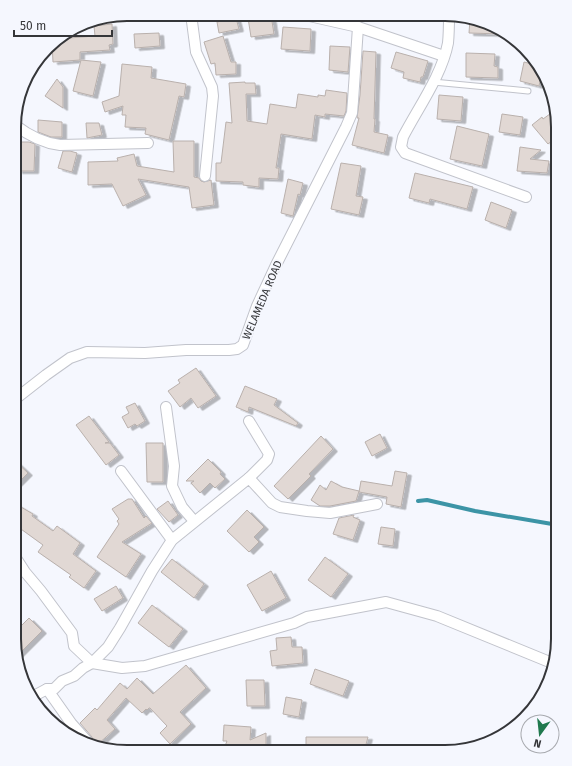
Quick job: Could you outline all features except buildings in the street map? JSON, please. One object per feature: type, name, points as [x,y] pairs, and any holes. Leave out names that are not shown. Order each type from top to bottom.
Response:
[{"type":"street","points":[[192,21],[196,52],[212,87],[213,96],[205,176]]},
{"type":"street","points":[[334,21],[358,27],[444,56]]},
{"type":"street","points":[[449,21],[449,30],[444,56],[433,82],[403,137],[401,147],[405,153],[526,197]]},
{"type":"street","name":"WELAMEDA ROAD","points":[[21,395],[70,358],[87,352],[146,353],[186,350],[229,350],[237,349],[243,345],[257,306],[270,277],[352,113],[358,27]]},
{"type":"street","points":[[21,129],[41,141],[60,145],[148,143]]},
{"type":"street","points":[[166,407],[174,466],[172,486],[182,507],[194,521]]},
{"type":"street","points":[[37,694],[47,689],[54,688],[62,681],[74,676],[83,668],[92,663],[108,647],[152,571],[172,540],[250,478],[268,460],[269,454],[249,421]]},
{"type":"street","points":[[121,471],[172,540]]},
{"type":"street","points":[[250,478],[272,503],[280,507],[321,513],[362,508],[377,504]]},
{"type":"street","points":[[21,565],[49,600],[72,633],[74,646],[92,663],[122,668],[145,666],[294,623],[307,617],[386,602],[437,616],[549,662]]},
{"type":"street","points":[[47,689],[71,724],[81,734]]},
{"type":"lane","points":[[433,82],[528,92]]},
{"type":"waterway","points":[[418,501],[427,500],[475,511],[551,524]]}]
